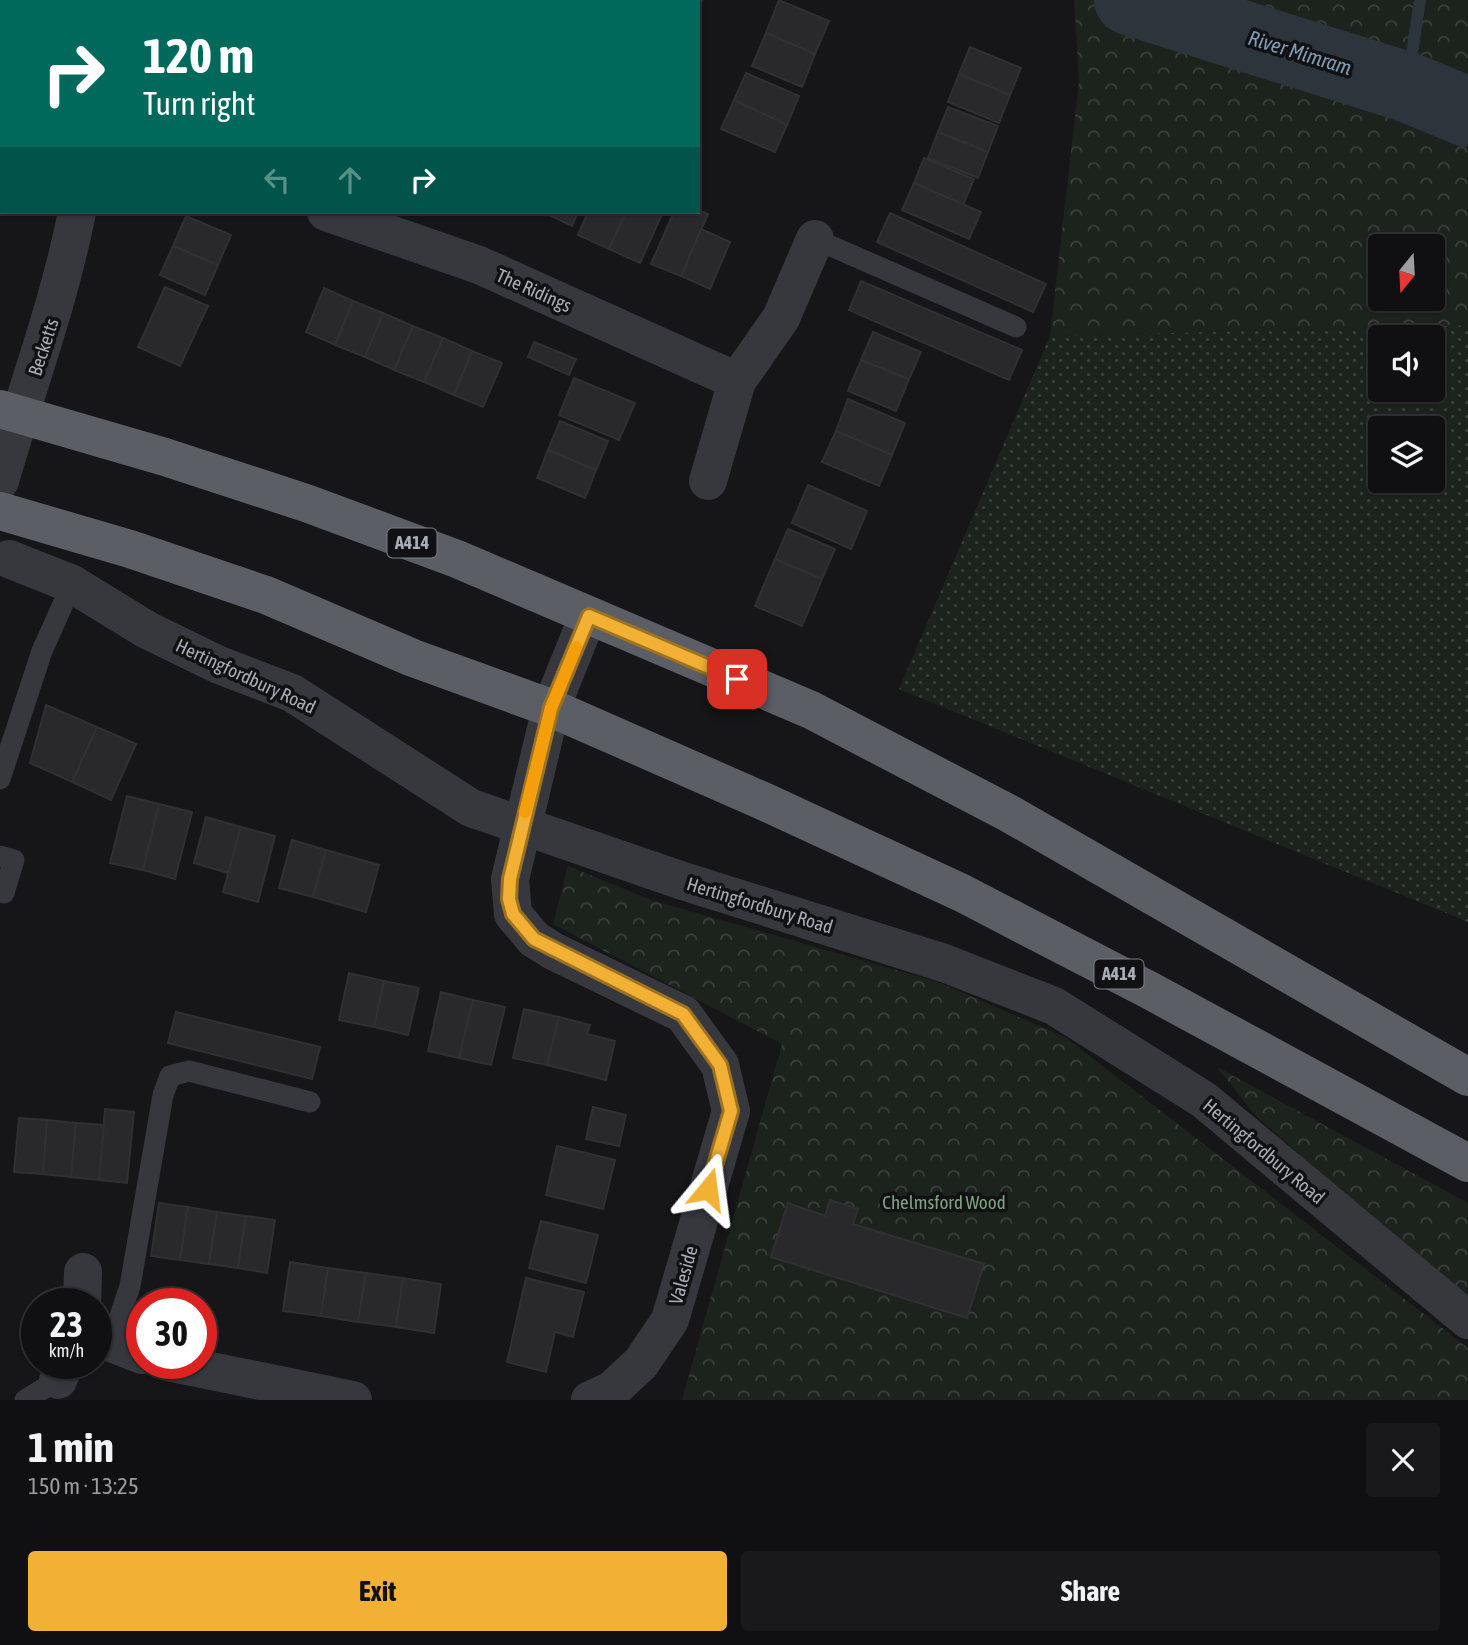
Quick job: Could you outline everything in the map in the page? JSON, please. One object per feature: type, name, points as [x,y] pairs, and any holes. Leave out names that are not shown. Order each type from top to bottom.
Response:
[{"type":"highway","name":"A414","points":[[10,412],[165,457],[306,503],[457,559],[811,710],[999,808],[1468,1077]]},
{"type":"highway","name":"A414","points":[[0,511],[130,549],[266,596],[413,658],[551,708],[961,893],[1149,990],[1468,1163]]},
{"type":"street","name":"Becketts","points":[[0,481],[10,412],[47,336],[66,267],[77,214]]},
{"type":"street","name":"The Ridings","points":[[332,214],[479,265],[737,381]]},
{"type":"street","points":[[708,481],[737,381],[781,318],[815,239]]},
{"type":"street","name":"Hertingfordbury Road","points":[[9,559],[72,584],[147,630],[219,665],[292,693],[471,808],[521,827],[944,963],[1054,1006],[1204,1100],[1468,1320]]},
{"type":"street","name":"Valeside","points":[[589,616],[551,708],[510,879],[509,899],[513,914],[521,927],[553,951],[683,1014],[720,1065],[731,1111],[670,1320],[641,1363],[612,1390],[590,1400]]},
{"type":"street","points":[[217,1372],[353,1400]]},
{"type":"lane","points":[[815,239],[1016,327]]},
{"type":"lane","points":[[0,779],[42,651],[72,584]]},
{"type":"lane","points":[[0,856],[13,860],[4,893]]},
{"type":"lane","points":[[116,1345],[130,1286],[163,1095],[170,1076],[189,1071],[310,1102]]},
{"type":"lane","points":[[25,1400],[53,1379]]},
{"type":"green space","points":[[1074,0],[1468,0],[1468,325],[1368,325],[1368,328],[1050,336],[1079,81]]},
{"type":"green space","points":[[1468,325],[1468,922],[899,689],[1050,336],[1368,328],[1368,402],[1445,402],[1445,326]]},
{"type":"green space","name":"Chelmsford Wood","points":[[568,866],[651,900],[938,982],[1065,1037],[1468,1348],[1468,1400],[682,1400],[782,1044],[553,924]]},
{"type":"green space","points":[[1217,1067],[1468,1203],[1468,1302],[1255,1115]]},
{"type":"building","points":[[779,0],[829,21],[815,54],[766,33]]},
{"type":"building","points":[[766,33],[815,54],[802,87],[752,66]]},
{"type":"building","points":[[970,47],[1021,68],[1010,95],[959,74]]},
{"type":"building","points":[[746,73],[799,96],[787,125],[734,100]]},
{"type":"building","points":[[959,74],[1010,95],[999,123],[948,102]]},
{"type":"building","points":[[734,100],[787,125],[775,152],[721,129]]},
{"type":"building","points":[[948,107],[998,126],[988,152],[938,132]]},
{"type":"building","points":[[938,132],[988,152],[978,178],[928,158]]},
{"type":"building","points":[[924,158],[974,179],[963,205],[914,183]]},
{"type":"building","points":[[914,183],[981,212],[969,239],[902,210]]},
{"type":"building","points":[[700,211],[708,214],[681,276],[651,264],[673,214],[700,214]]},
{"type":"building","points":[[890,213],[1046,284],[1033,312],[877,242]]},
{"type":"building","points":[[547,214],[577,214],[572,226]]},
{"type":"building","points":[[587,214],[625,214],[609,249],[578,235]]},
{"type":"building","points":[[625,214],[662,214],[640,263],[609,249]]},
{"type":"building","points":[[186,216],[231,235],[218,265],[173,246]]},
{"type":"building","points":[[701,229],[730,242],[710,289],[681,276]]},
{"type":"building","points":[[173,246],[218,265],[205,295],[160,275]]},
{"type":"building","points":[[861,281],[1022,350],[1009,380],[849,310]]},
{"type":"building","points":[[165,287],[208,306],[180,366],[138,347]]},
{"type":"building","points":[[324,288],[353,301],[335,345],[306,332]]},
{"type":"building","points":[[353,301],[383,313],[365,357],[335,345]]},
{"type":"building","points":[[383,313],[413,326],[394,370],[365,357]]},
{"type":"building","points":[[413,326],[443,338],[424,382],[394,370]]},
{"type":"building","points":[[873,332],[921,352],[909,379],[861,360]]},
{"type":"building","points":[[443,338],[472,351],[454,395],[424,382]]},
{"type":"building","points":[[534,342],[576,359],[569,375],[528,357]]},
{"type":"building","points":[[472,351],[502,363],[483,407],[454,395]]},
{"type":"building","points":[[861,360],[909,379],[896,411],[848,391]]},
{"type":"building","points":[[574,378],[635,403],[619,440],[559,415]]},
{"type":"building","points":[[848,399],[905,423],[892,455],[836,431]]},
{"type":"building","points":[[560,421],[608,441],[596,470],[548,450]]},
{"type":"building","points":[[836,431],[892,455],[879,486],[822,462]]},
{"type":"building","points":[[548,450],[596,470],[585,498],[537,478]]},
{"type":"building","points":[[808,485],[867,511],[851,549],[792,523]]},
{"type":"building","points":[[788,529],[835,549],[822,579],[775,559]]},
{"type":"building","points":[[775,559],[822,579],[802,626],[755,606]]},
{"type":"building","points":[[46,705],[97,727],[72,782],[30,763]]},
{"type":"building","points":[[97,727],[136,744],[111,800],[72,782]]},
{"type":"building","points":[[127,796],[159,804],[143,870],[110,863]]},
{"type":"building","points":[[159,804],[192,812],[175,879],[143,870]]},
{"type":"building","points":[[206,817],[241,827],[228,873],[194,863]]},
{"type":"building","points":[[241,827],[275,836],[258,902],[223,892]]},
{"type":"building","points":[[292,840],[326,850],[313,897],[279,888]]},
{"type":"building","points":[[326,850],[379,865],[366,912],[313,897]]},
{"type":"building","points":[[349,973],[384,981],[374,1027],[339,1020]]},
{"type":"building","points":[[384,981],[419,988],[408,1035],[374,1027]]},
{"type":"building","points":[[441,992],[473,1000],[459,1058],[428,1051]]},
{"type":"building","points":[[473,1000],[505,1007],[491,1065],[459,1058]]},
{"type":"building","points":[[524,1009],[559,1017],[547,1065],[513,1058]]},
{"type":"building","points":[[176,1012],[320,1047],[312,1079],[168,1043]]},
{"type":"building","points":[[559,1017],[590,1025],[587,1034],[615,1041],[606,1080],[547,1065]]},
{"type":"building","points":[[593,1107],[626,1115],[619,1146],[586,1139]]},
{"type":"building","points":[[105,1109],[134,1112],[127,1183],[99,1180]]},
{"type":"building","points":[[19,1118],[47,1120],[43,1174],[14,1172]]},
{"type":"building","points":[[47,1120],[76,1123],[71,1177],[43,1174]]},
{"type":"building","points":[[76,1123],[104,1125],[99,1180],[71,1177]]},
{"type":"building","points":[[557,1146],[615,1160],[603,1209],[546,1195]]},
{"type":"building","points":[[830,1200],[858,1209],[853,1224],[984,1264],[967,1318],[771,1257],[788,1203],[825,1216]]},
{"type":"building","points":[[159,1203],[188,1207],[180,1260],[151,1256]]},
{"type":"building","points":[[188,1207],[217,1212],[209,1264],[180,1260]]},
{"type":"building","points":[[217,1212],[246,1216],[238,1268],[209,1264]]},
{"type":"building","points":[[246,1216],[275,1220],[267,1273],[238,1268]]},
{"type":"building","points":[[541,1221],[598,1235],[586,1283],[529,1268]]},
{"type":"building","points":[[290,1262],[328,1268],[321,1316],[283,1311]]},
{"type":"building","points":[[328,1268],[366,1273],[358,1322],[321,1316]]},
{"type":"building","points":[[366,1273],[403,1278],[396,1327],[358,1322]]},
{"type":"building","points":[[403,1278],[441,1284],[434,1333],[396,1327]]},
{"type":"building","points":[[526,1278],[584,1292],[573,1337],[555,1332],[546,1372],[507,1362]]},
{"type":"waterway","name":"River Mimram","points":[[1129,0],[1407,87],[1468,112]]},
{"type":"waterway","points":[[1407,87],[1420,0]]},
{"type":"slow traffic","points":[[525,812],[551,708],[576,647]]},
{"type":"route","points":[[708,1189],[731,1111],[720,1065],[683,1014],[553,951],[534,939],[521,927],[513,914],[509,899],[510,879],[551,708],[589,616],[737,679]]}]
